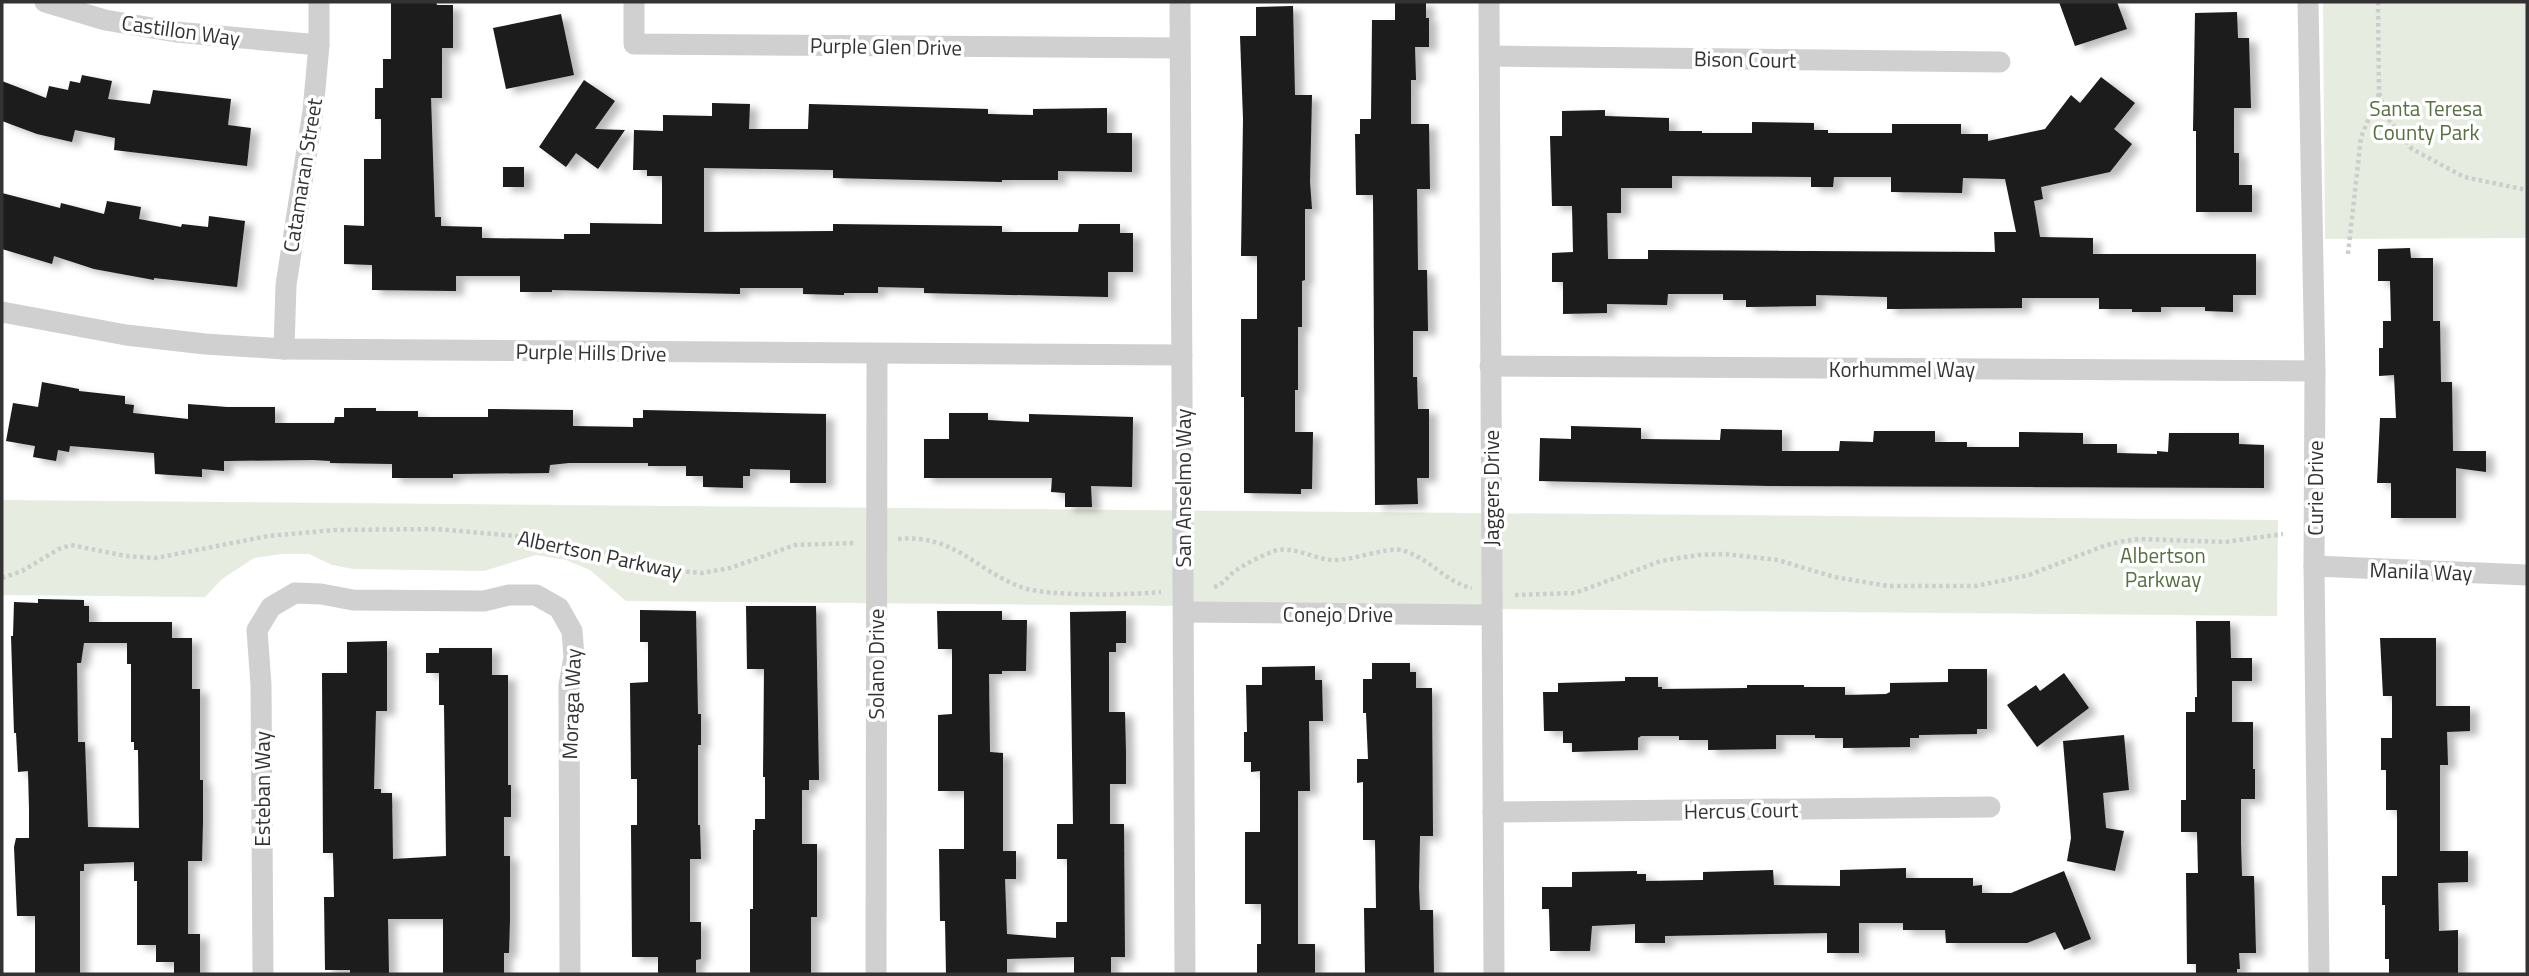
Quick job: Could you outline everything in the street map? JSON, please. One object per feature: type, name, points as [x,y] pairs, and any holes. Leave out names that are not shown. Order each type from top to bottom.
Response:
[{"type":"street","name":"Castillon Way","points":[[44,2],[105,20],[176,32],[319,45]]},
{"type":"street","name":"Catamaran Street","points":[[284,349],[286,285],[313,111],[319,45],[319,2]]},
{"type":"street","name":"Purple Glen Drive","points":[[634,2],[634,44],[1180,48]]},
{"type":"street","name":"San Anselmo Way","points":[[1180,2],[1185,974]]},
{"type":"street","name":"Jaggers Drive","points":[[1489,2],[1494,974]]},
{"type":"street","name":"Curie Drive","points":[[2308,2],[2315,371],[2314,566],[2319,974]]},
{"type":"street","name":"Bison Court","points":[[1490,56],[2000,62]]},
{"type":"street","name":"Purple Hills Drive","points":[[2,312],[126,335],[284,349],[1182,355]]},
{"type":"street","name":"Solano Drive","points":[[876,974],[877,354]]},
{"type":"street","name":"Korhummel Way","points":[[1490,366],[2315,371]]},
{"type":"street","name":"Manila Way","points":[[2314,566],[2527,575]]},
{"type":"street","name":"Moraga Way","points":[[271,607],[295,593],[353,600],[484,601],[509,595],[536,595],[558,608],[572,631],[574,657],[569,685],[570,974]]},
{"type":"street","name":"Conejo Drive","points":[[1184,601],[1491,615]]},
{"type":"street","name":"Esteban Way","points":[[263,974],[261,685],[257,630],[271,607]]},
{"type":"street","name":"Hercus Court","points":[[1493,812],[1990,807]]},
{"type":"path","points":[[2378,2],[2379,93],[2387,117],[2412,149],[2464,177],[2527,190]]},
{"type":"path","points":[[2348,254],[2361,137],[2379,93]]},
{"type":"path","name":"Albertson Parkway","points":[[2,578],[22,571],[52,552],[71,545],[126,556],[156,558],[268,536],[335,530],[438,529],[516,536],[593,549],[675,571],[702,573],[730,568],[795,545],[908,538],[942,544],[1023,588],[1066,592],[1151,593],[1184,601],[1219,586],[1234,572],[1275,551],[1293,551],[1331,560],[1360,558],[1395,550],[1435,566],[1459,585],[1511,595],[1575,593],[1661,561],[1724,554],[1769,558],[1834,577],[1888,586],[1976,586],[2029,575],[2106,545],[2124,541],[2140,539],[2225,542],[2283,534]]},
{"type":"green space","name":"Santa Teresa County Park","points":[[2323,2],[2527,2],[2527,238],[2325,239]]},
{"type":"green space","name":"Albertson Parkway","points":[[2,500],[2278,520],[2277,616],[626,601],[590,570],[566,560],[536,555],[484,571],[353,569],[332,565],[309,554],[281,554],[254,558],[222,579],[205,597],[2,595]]},
{"type":"building","points":[[391,2],[436,2],[437,5],[453,5],[453,48],[442,48],[442,98],[431,98],[435,217],[441,217],[441,226],[482,227],[482,238],[564,239],[564,234],[590,234],[590,223],[662,224],[662,176],[647,176],[647,170],[633,170],[634,130],[663,131],[663,115],[712,116],[712,103],[750,104],[749,129],[808,129],[809,104],[988,109],[988,114],[1033,115],[1033,109],[1107,108],[1107,133],[1132,133],[1132,172],[1058,171],[1058,180],[1002,182],[833,178],[833,170],[704,168],[704,232],[833,231],[833,224],[1002,226],[1002,232],[1078,232],[1079,224],[1120,224],[1120,233],[1133,233],[1133,272],[1108,272],[1108,297],[924,293],[924,288],[878,287],[878,293],[844,295],[803,294],[803,288],[740,288],[740,294],[552,290],[520,292],[520,276],[456,276],[456,291],[372,290],[372,265],[344,264],[344,225],[364,226],[364,159],[381,159],[381,119],[375,119],[375,88],[383,88],[383,59],[391,59]]},
{"type":"building","points":[[1395,2],[1426,2],[1426,18],[1429,18],[1429,47],[1415,47],[1416,80],[1411,80],[1411,124],[1429,124],[1430,189],[1417,189],[1418,270],[1427,270],[1428,331],[1413,331],[1413,377],[1417,377],[1418,409],[1429,409],[1429,478],[1417,478],[1418,504],[1375,505],[1373,195],[1356,195],[1355,134],[1360,134],[1360,119],[1371,119],[1372,20],[1395,20]]},
{"type":"building","points":[[2059,2],[2117,2],[2127,29],[2075,46]]},
{"type":"building","points":[[1293,6],[1295,95],[1312,95],[1312,209],[1305,209],[1305,280],[1302,281],[1302,327],[1298,327],[1295,432],[1313,432],[1312,489],[1301,489],[1301,494],[1244,493],[1241,319],[1257,319],[1257,256],[1241,256],[1243,119],[1240,36],[1256,36],[1256,7]]},
{"type":"building","points":[[2237,12],[2238,38],[2249,38],[2251,108],[2234,108],[2234,153],[2239,153],[2239,185],[2252,185],[2252,212],[2196,212],[2196,131],[2193,131],[2195,13]]},
{"type":"building","points":[[561,14],[574,75],[506,89],[493,28]]},
{"type":"building","points":[[82,75],[112,81],[108,99],[150,104],[153,90],[231,99],[228,125],[251,128],[247,166],[114,150],[115,138],[75,130],[72,142],[37,134],[2,121],[2,81],[46,98],[49,86],[68,90],[70,81],[80,83]]},
{"type":"building","points":[[2101,77],[2135,103],[2114,129],[2132,144],[2110,172],[2041,187],[2043,199],[2034,201],[2040,237],[2093,238],[2093,254],[2256,254],[2256,295],[2233,295],[2233,312],[2205,311],[2205,307],[2161,307],[2161,312],[2132,312],[2132,309],[2099,309],[2099,298],[2022,298],[2022,308],[1887,309],[1887,297],[1816,295],[1816,306],[1746,307],[1746,300],[1723,300],[1723,294],[1668,294],[1667,305],[1607,304],[1607,313],[1563,314],[1563,282],[1552,282],[1552,253],[1573,252],[1572,206],[1552,206],[1550,136],[1562,136],[1562,111],[1605,110],[1605,116],[1669,118],[1669,131],[1702,133],[1752,133],[1752,122],[1814,123],[1814,130],[1828,130],[1828,133],[1892,133],[1892,124],[1961,124],[1961,134],[1988,134],[1988,141],[2045,129],[2071,95],[2080,103]],"holes":[[[1672,176],[1811,177],[1811,187],[1833,187],[1834,177],[1891,177],[1891,192],[1962,193],[1963,178],[2005,179],[2016,232],[1994,232],[1995,252],[1648,250],[1648,259],[1608,259],[1607,213],[1621,213],[1621,188],[1672,188]]]},
{"type":"building","points":[[584,80],[615,101],[595,129],[625,130],[598,169],[576,153],[566,167],[539,147]]},
{"type":"building","points":[[503,167],[524,167],[524,187],[503,187]]},
{"type":"building","points":[[2,193],[60,208],[61,203],[104,214],[107,201],[141,207],[139,219],[181,227],[182,224],[208,227],[209,216],[245,221],[237,287],[154,280],[94,269],[54,256],[52,264],[2,249]]},
{"type":"building","points":[[2410,248],[2411,258],[2433,258],[2433,321],[2440,321],[2441,382],[2452,382],[2453,451],[2486,451],[2486,472],[2456,468],[2456,518],[2391,518],[2391,483],[2377,483],[2380,418],[2396,418],[2394,375],[2379,376],[2383,321],[2391,321],[2390,281],[2378,281],[2378,249]]},
{"type":"building","points":[[42,382],[79,391],[125,396],[125,404],[134,405],[133,413],[188,419],[188,404],[275,407],[275,423],[334,423],[335,417],[344,417],[344,408],[418,411],[418,417],[488,417],[488,409],[573,410],[573,426],[633,427],[633,418],[643,418],[643,410],[826,414],[826,483],[790,483],[790,470],[750,469],[750,476],[743,476],[743,488],[703,487],[703,476],[686,476],[686,466],[648,466],[648,463],[569,463],[550,465],[549,473],[392,478],[392,464],[330,463],[313,460],[224,461],[224,471],[202,469],[202,477],[155,474],[154,453],[70,446],[69,452],[58,450],[56,461],[33,457],[35,446],[6,441],[13,403],[38,407]]},
{"type":"building","points":[[949,413],[988,413],[988,420],[1029,422],[1029,414],[1133,417],[1132,487],[1091,486],[1092,507],[1065,507],[1065,493],[1051,492],[1052,478],[924,478],[924,439],[949,439]]},
{"type":"building","points":[[1571,426],[1641,428],[1641,439],[1720,440],[1721,429],[1782,430],[1782,451],[1839,451],[1840,441],[1873,442],[1874,431],[1935,431],[1935,442],[1967,442],[1967,447],[2019,447],[2019,432],[2083,433],[2083,444],[2117,444],[2117,453],[2157,454],[2157,451],[2168,452],[2169,433],[2239,433],[2239,444],[2264,445],[2264,488],[1770,486],[1539,481],[1540,438],[1571,439]]},
{"type":"building","points":[[38,599],[84,600],[84,606],[89,606],[89,622],[172,622],[172,638],[192,638],[192,689],[200,689],[203,821],[202,861],[188,861],[188,934],[200,934],[200,974],[174,974],[174,962],[156,962],[156,945],[137,945],[137,881],[134,881],[134,862],[84,864],[84,871],[80,871],[80,974],[35,974],[35,916],[17,916],[14,847],[16,838],[29,838],[29,809],[28,771],[18,772],[11,636],[14,602],[38,603]],"holes":[[[84,643],[127,643],[127,664],[131,664],[131,742],[134,742],[134,750],[138,750],[139,828],[88,827],[85,742],[78,742],[77,663],[81,663]]]},
{"type":"building","points":[[746,606],[816,606],[819,780],[809,780],[809,790],[802,790],[802,844],[817,844],[817,917],[811,917],[811,974],[750,974],[753,830],[755,819],[765,819],[764,669],[747,669]]},
{"type":"building","points":[[640,610],[696,611],[698,714],[701,714],[701,745],[698,745],[698,825],[701,859],[690,859],[690,922],[701,922],[701,959],[696,960],[696,974],[658,974],[658,957],[632,957],[631,825],[637,825],[637,779],[631,779],[630,683],[648,682],[648,642],[640,642]]},
{"type":"building","points":[[937,611],[1002,611],[1002,620],[1027,620],[1026,671],[989,674],[990,752],[1003,753],[1003,851],[1016,851],[1016,879],[1005,879],[1007,934],[1056,938],[1056,922],[1067,922],[1067,859],[1057,859],[1057,824],[1073,824],[1070,612],[1126,611],[1126,643],[1116,643],[1116,652],[1109,652],[1109,712],[1125,712],[1126,753],[1126,784],[1110,784],[1110,824],[1124,824],[1125,957],[1111,957],[1111,974],[1074,974],[1074,957],[1007,959],[1007,974],[946,974],[945,921],[940,921],[939,849],[964,849],[964,791],[938,791],[938,715],[952,714],[952,649],[938,649]]},
{"type":"building","points":[[2196,621],[2230,621],[2231,658],[2252,658],[2252,681],[2232,681],[2232,722],[2253,722],[2255,769],[2255,799],[2241,799],[2241,844],[2242,876],[2254,876],[2256,953],[2239,953],[2240,969],[2237,969],[2237,974],[2196,974],[2196,964],[2187,964],[2186,873],[2198,873],[2197,832],[2181,832],[2181,800],[2186,800],[2186,712],[2195,712],[2197,697]]},
{"type":"building","points":[[2380,638],[2436,638],[2436,706],[2470,706],[2470,731],[2447,732],[2448,765],[2440,765],[2440,851],[2468,851],[2468,882],[2438,883],[2439,931],[2458,930],[2458,974],[2389,974],[2389,959],[2385,959],[2382,876],[2397,876],[2397,810],[2386,810],[2386,770],[2381,770],[2381,738],[2392,738],[2392,696],[2383,696]]},
{"type":"building","points":[[387,641],[387,711],[376,711],[374,789],[381,789],[381,793],[392,793],[393,859],[446,856],[444,705],[439,705],[439,673],[426,673],[426,653],[439,653],[439,648],[492,648],[492,675],[508,675],[508,785],[511,785],[511,817],[504,817],[504,856],[510,856],[510,919],[509,953],[504,953],[504,974],[443,974],[443,919],[388,919],[389,974],[350,974],[350,970],[325,970],[324,897],[334,897],[333,853],[323,853],[322,673],[347,673],[347,642]]},
{"type":"building","points":[[1372,663],[1410,663],[1410,672],[1416,672],[1416,688],[1432,688],[1433,836],[1420,836],[1419,887],[1420,910],[1433,910],[1434,974],[1365,974],[1364,908],[1376,908],[1375,840],[1363,840],[1363,782],[1357,783],[1357,759],[1368,759],[1366,713],[1363,713],[1363,679],[1372,679]]},
{"type":"building","points":[[1315,666],[1315,680],[1322,680],[1323,721],[1309,721],[1310,791],[1298,791],[1298,944],[1315,944],[1315,974],[1257,974],[1257,944],[1261,944],[1261,904],[1245,904],[1245,832],[1260,832],[1260,771],[1251,772],[1251,762],[1244,762],[1244,732],[1247,732],[1246,685],[1262,685],[1262,667]]},
{"type":"building","points":[[1948,669],[1987,669],[1987,729],[1977,729],[1977,734],[1919,735],[1919,738],[1910,738],[1910,747],[1843,748],[1843,738],[1776,735],[1776,749],[1708,750],[1708,740],[1679,740],[1679,736],[1641,736],[1638,738],[1638,750],[1572,752],[1572,743],[1563,743],[1563,731],[1544,731],[1543,692],[1558,692],[1558,683],[1658,677],[1658,687],[1662,689],[1804,685],[1845,687],[1845,695],[1886,694],[1890,692],[1890,683],[1948,682]]},
{"type":"building","points":[[2064,673],[2089,708],[2037,747],[2007,705],[2036,685],[2040,691]]},
{"type":"building","points":[[2124,735],[2129,790],[2103,793],[2106,828],[2124,831],[2115,871],[2067,861],[2071,838],[2063,741]]},
{"type":"building","points":[[1906,868],[1906,878],[1973,878],[1973,886],[1982,885],[1982,893],[2011,893],[2064,871],[2091,939],[2064,950],[2055,932],[2027,943],[1946,943],[1945,930],[1903,930],[1903,923],[1859,923],[1859,953],[1827,953],[1827,933],[1665,936],[1665,943],[1635,943],[1635,924],[1592,926],[1590,951],[1550,951],[1549,909],[1542,909],[1542,887],[1572,887],[1572,872],[1637,871],[1637,874],[1646,874],[1646,881],[1703,880],[1703,872],[1773,870],[1774,885],[1840,886],[1840,870]]}]
